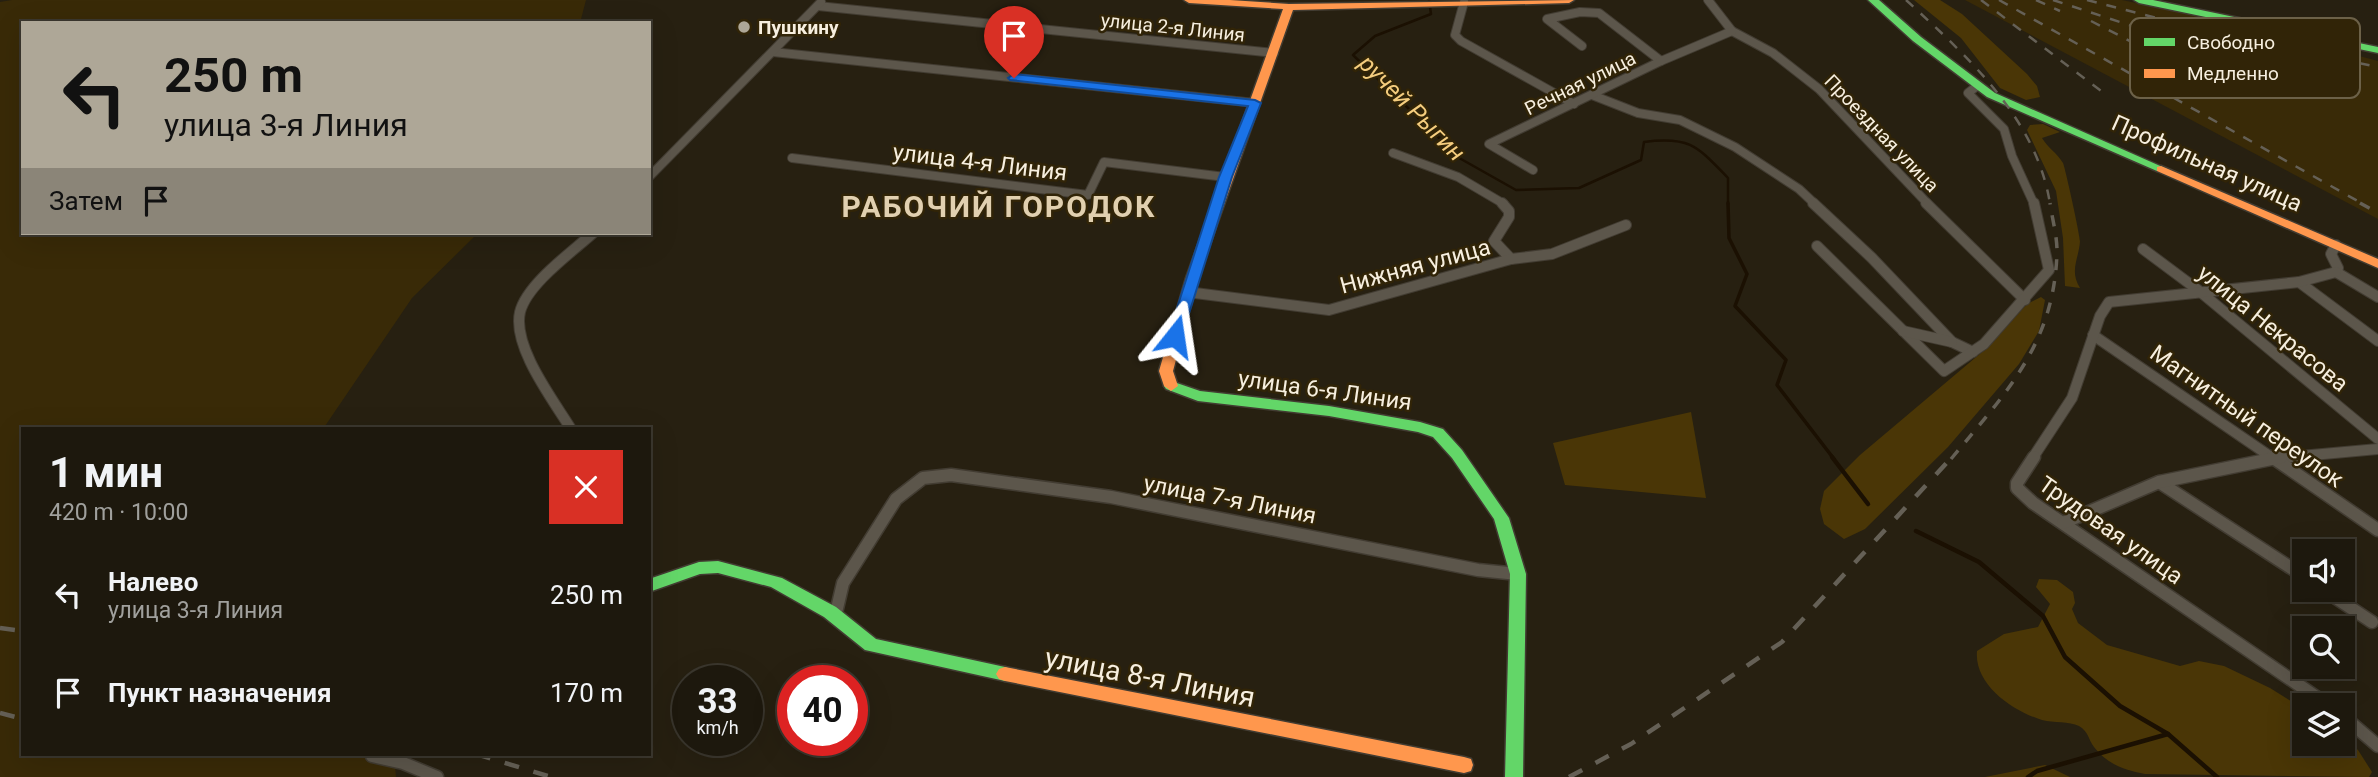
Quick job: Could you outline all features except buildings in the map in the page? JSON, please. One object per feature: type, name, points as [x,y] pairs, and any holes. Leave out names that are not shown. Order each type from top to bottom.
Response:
[{"type":"street","points":[[1189,0],[1289,7],[1569,0]]},
{"type":"street","name":"Проездная улица","points":[[1708,0],[1732,31],[1773,54],[1819,89],[1952,230],[2025,300]]},
{"type":"street","name":"Профильная улица","points":[[1873,0],[1991,95],[2378,264]]},
{"type":"street","points":[[2139,0],[2225,18]]},
{"type":"street","points":[[1457,2],[1455,35],[1461,41],[1574,104]]},
{"type":"street","points":[[651,175],[821,3]]},
{"type":"street","name":"улица 2-я Линия","points":[[821,3],[1274,53]]},
{"type":"street","points":[[1187,292],[1225,177],[1274,53],[1289,7]]},
{"type":"street","points":[[1582,46],[1547,19],[1580,12],[1599,13],[1661,61]]},
{"type":"street","name":"Речная улица","points":[[1533,170],[1489,144],[1661,61],[1732,31]]},
{"type":"street","points":[[2360,46],[2378,50]]},
{"type":"street","points":[[773,52],[1255,103]]},
{"type":"street","points":[[1817,246],[1944,371],[1973,352],[2025,300],[2049,270],[2049,258],[2034,201],[2012,156],[2004,129],[1968,93],[1977,86]]},
{"type":"street","points":[[1592,95],[1638,113],[1680,120],[1735,147],[1799,189],[1872,258],[1952,342]]},
{"type":"street","name":"Нижняя улица","points":[[1392,153],[1458,177],[1504,204],[1509,211],[1509,217],[1494,241],[1511,259]]},
{"type":"street","name":"улица 4-я Линия","points":[[792,158],[1088,195],[1104,162],[1225,177]]},
{"type":"street","name":"Нижняя улица","points":[[1187,292],[1329,310],[1511,259],[1552,254],[1626,225]]},
{"type":"street","points":[[570,427],[524,348],[520,312],[544,280],[591,235]]},
{"type":"street","points":[[2336,245],[2331,254],[2338,268],[2336,272],[2378,297]]},
{"type":"street","name":"улица Некрасова","points":[[2143,249],[2198,290],[2378,439]]},
{"type":"street","name":"Трудовая улица","points":[[2311,693],[2023,496],[2017,483],[2072,398],[2103,310],[2112,300],[2299,282],[2336,272]]},
{"type":"street","points":[[2299,282],[2378,341]]},
{"type":"street","name":"улица 6-я Линия","points":[[1187,292],[1169,358],[1167,381],[1171,386],[1198,396],[1329,411],[1406,423],[1438,433],[1473,473],[1495,508],[1518,574]]},
{"type":"street","points":[[1901,331],[1952,342],[1973,352]]},
{"type":"street","name":"Магнитный переулок","points":[[2093,335],[2378,530]]},
{"type":"street","points":[[2063,523],[2159,482],[2273,458],[2378,449]]},
{"type":"street","name":"улица 7-я Линия","points":[[835,617],[843,583],[880,522],[909,486],[933,475],[951,475],[1111,497],[1478,570],[1518,574]]},
{"type":"street","points":[[2159,482],[2292,569]]},
{"type":"street","name":"улица 8-я Линия","points":[[651,585],[699,568],[718,568],[776,582],[835,617],[871,645],[895,652],[1464,765]]},
{"type":"street","points":[[1514,777],[1518,574]]},
{"type":"street","points":[[2342,602],[2372,622]]},
{"type":"street","points":[[2355,726],[2378,746]]},
{"type":"street","points":[[372,756],[403,763],[437,777]]},
{"type":"shaded area","points":[[586,0],[581,21],[21,21],[21,235],[476,235],[412,298],[324,427],[21,427],[21,756],[394,756],[396,777],[0,777],[0,2]]},
{"type":"shaded area","points":[[1914,0],[1940,0],[1962,14],[2027,74],[2037,86],[2040,97],[2026,100],[2000,88],[1961,38]]},
{"type":"shaded area","points":[[1965,0],[2122,0],[2206,18],[2130,18],[2130,87]]},
{"type":"shaded area","points":[[2360,56],[2378,61],[2378,219],[2150,98],[2360,98]]},
{"type":"shaded area","points":[[2043,124],[2060,132],[2042,138],[2063,163],[2080,241],[2075,276],[2080,288],[2065,286],[2063,238],[2056,191],[2027,130],[2030,125]]},
{"type":"shaded area","points":[[2041,297],[2045,300],[2039,331],[2019,364],[1948,447],[1865,529],[1844,539],[1824,524],[1820,509],[1824,491],[1860,455],[1988,347],[2027,304]]},
{"type":"shaded area","points":[[1691,412],[1706,498],[1565,485],[1553,443]]},
{"type":"shaded area","points":[[2039,579],[2057,580],[2073,592],[2075,603],[2072,609],[2078,623],[2107,645],[2180,666],[2199,661],[2224,666],[2292,702],[2292,756],[2355,756],[2355,747],[2372,772],[2369,777],[2145,774],[2111,762],[2094,747],[2082,728],[2071,723],[2042,720],[2019,710],[1997,695],[1982,675],[1977,651],[2004,634],[2038,627],[2050,604],[2036,587]]},
{"type":"shaded area","points":[[2045,765],[2070,777],[1985,777]]},
{"type":"waterway","name":"ручей Рыгин","points":[[1429,0],[1431,14],[1375,36],[1353,55],[1461,159],[1516,190],[1579,188],[1641,160],[1644,142],[1683,142],[1700,151],[1728,178],[1728,203]]},
{"type":"waterway","name":"ручей Рыгин","points":[[1728,203],[1729,238],[1747,274],[1735,306],[1786,360],[1777,385],[1834,459]]},
{"type":"waterway","name":"ручей Рыгин","points":[[1832,457],[1868,504]]},
{"type":"waterway","name":"ручей Рыгин","points":[[1916,531],[1979,562],[2043,616],[2065,657],[2120,706],[2168,734]]},
{"type":"waterway","name":"ручей Рыгин","points":[[2028,777],[2037,771],[2168,734]]},
{"type":"waterway","name":"ручей Рыгин","points":[[2168,734],[2217,777]]},
{"type":"railway","points":[[1906,0],[1975,67],[2015,117],[2031,144],[2043,173],[2050,204]]},
{"type":"railway","points":[[1981,0],[2105,94]]},
{"type":"railway","points":[[1999,0],[2130,73]]},
{"type":"railway","points":[[2036,0],[2060,11]]},
{"type":"railway","points":[[2053,0],[2130,25]]},
{"type":"railway","points":[[2087,0],[2157,18]]},
{"type":"railway","points":[[2091,21],[2130,41]]},
{"type":"railway","points":[[2360,63],[2378,67]]},
{"type":"railway","points":[[2174,98],[2363,204]]},
{"type":"railway","points":[[1951,459],[2008,388],[2037,340],[2054,284],[2057,245],[2050,203]]},
{"type":"railway","points":[[2360,203],[2378,213]]},
{"type":"railway","points":[[1569,777],[1631,744],[1782,642],[1952,457]]},
{"type":"railway","points":[[0,628],[21,631]]},
{"type":"railway","points":[[0,713],[21,718]]},
{"type":"railway","points":[[483,756],[551,777]]},
{"type":"traffic: fast","points":[[1873,0],[1917,39],[1991,95],[2161,169]]},
{"type":"traffic: fast","points":[[2139,0],[2225,18]]},
{"type":"traffic: fast","points":[[2360,46],[2378,50]]},
{"type":"traffic: fast","points":[[1171,386],[1198,396],[1329,411],[1420,427],[1438,433],[1457,454],[1501,518],[1518,574],[1514,777]]},
{"type":"traffic: fast","points":[[651,585],[699,568],[718,567],[776,582],[830,612],[871,645],[1005,674]]},
{"type":"traffic: slow","points":[[1189,0],[1289,7],[1569,0]]},
{"type":"traffic: slow","points":[[1171,386],[1166,371],[1192,278],[1289,7]]},
{"type":"traffic: slow","points":[[2161,169],[2378,264]]},
{"type":"traffic: slow","points":[[1005,674],[1464,765]]},
{"type":"place","name":"Пушкину","points":[[744,27]]},
{"type":"district","name":"РАБОЧИЙ ГОРОДОК","points":[[999,207]]},
{"type":"route","points":[[1014,78],[1255,103],[1225,177],[1175,336]]}]
